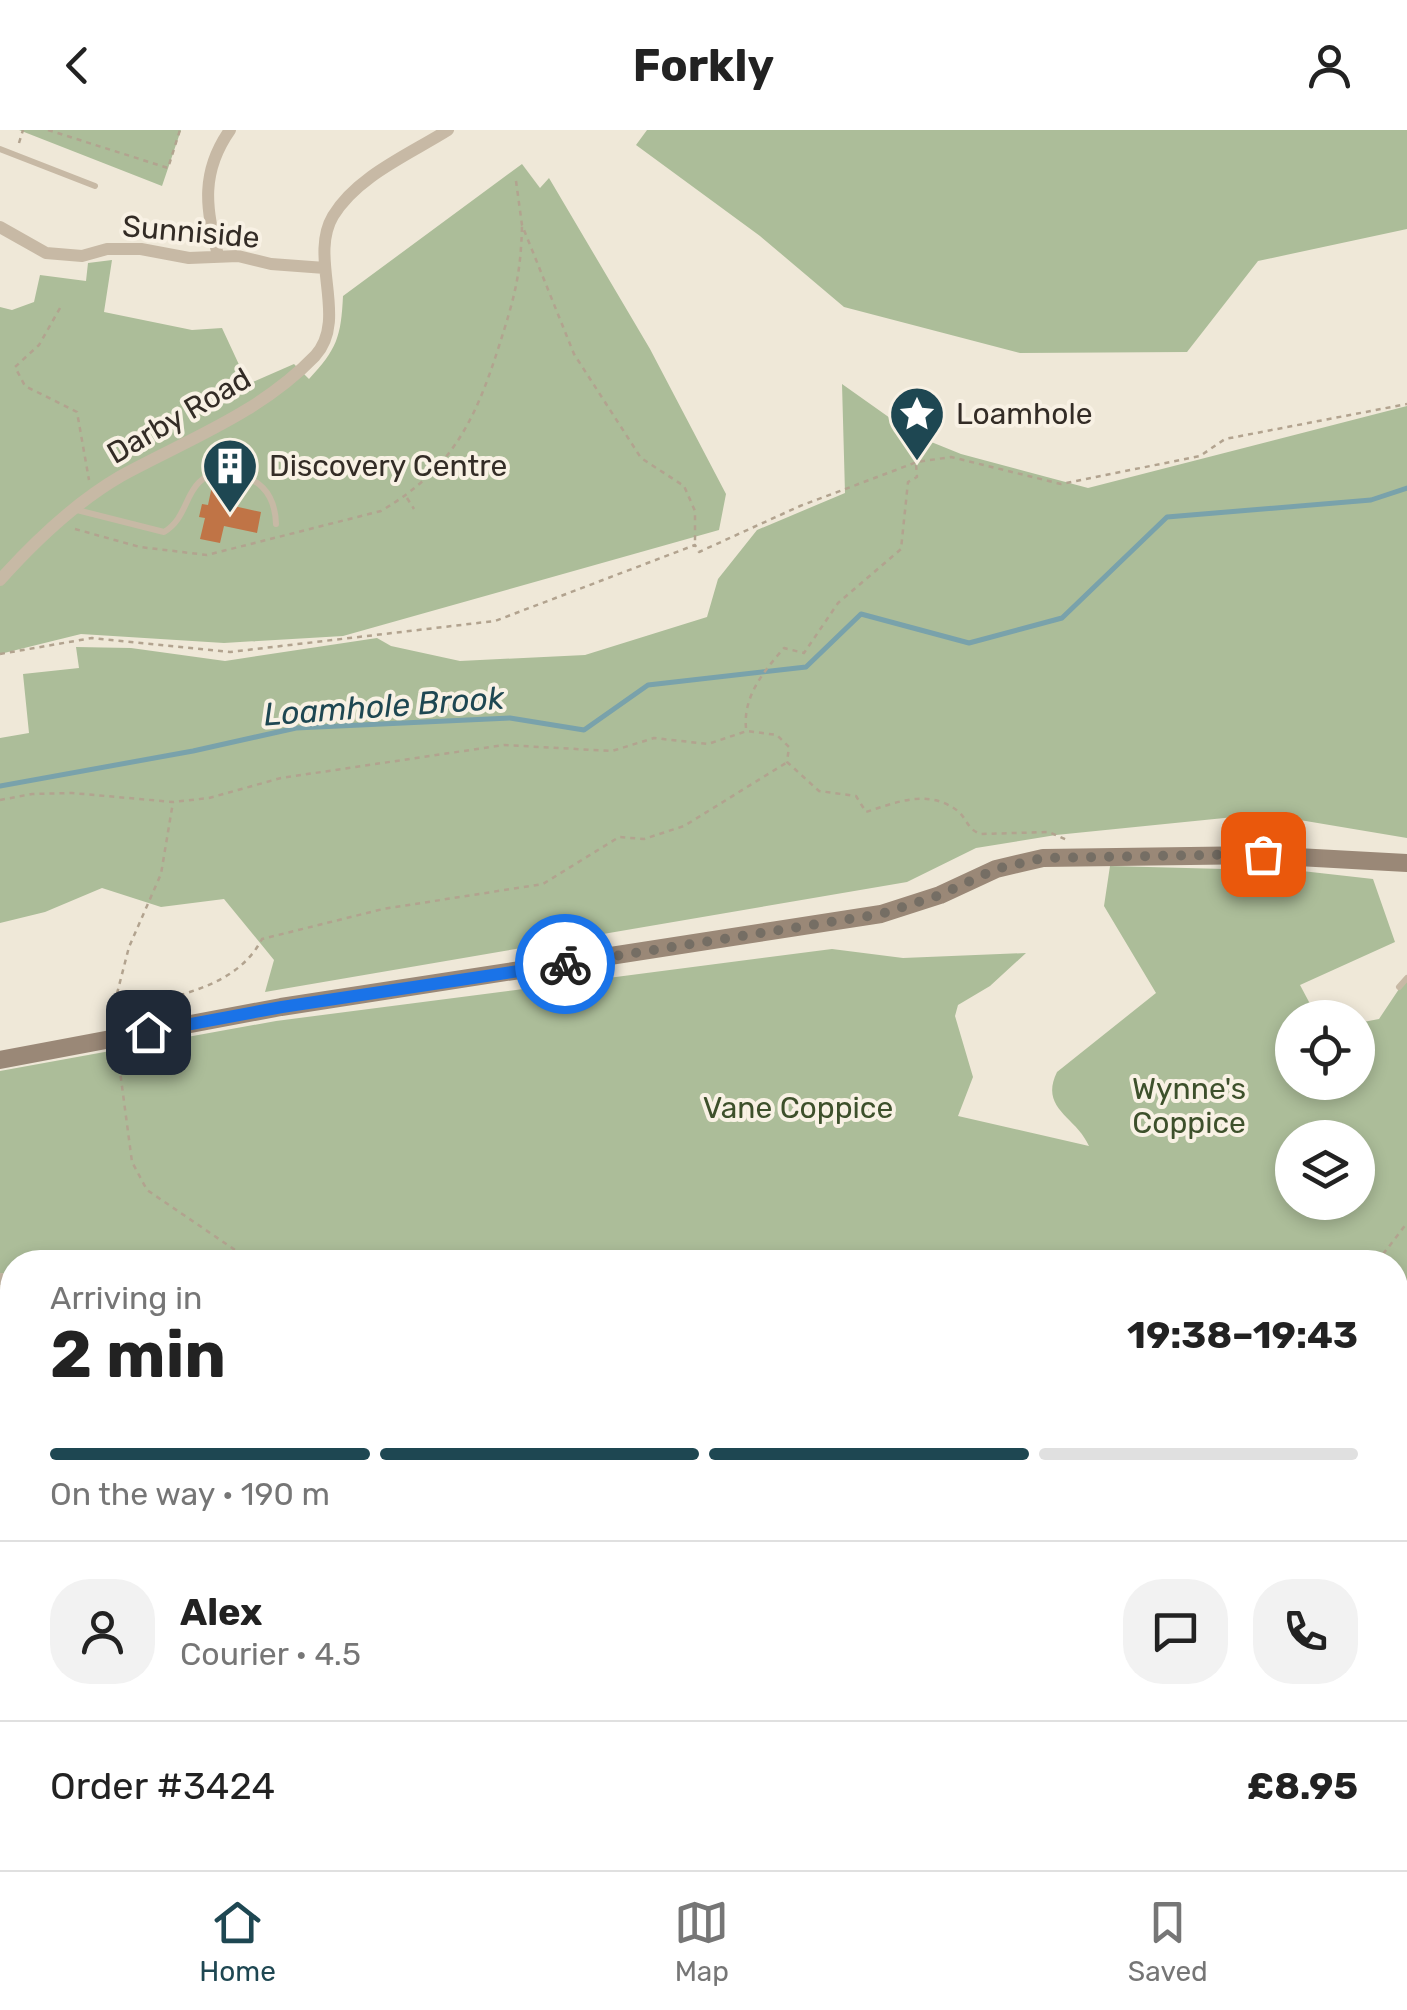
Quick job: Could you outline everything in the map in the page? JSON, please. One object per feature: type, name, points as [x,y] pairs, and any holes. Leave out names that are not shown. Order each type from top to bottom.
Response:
[{"type":"street","points":[[218,255],[206,192],[208,172],[230,130]]},
{"type":"street","name":"Darby Road","points":[[0,580],[92,496],[120,477],[226,424],[262,401],[315,356],[328,334],[325,238],[333,216],[363,183],[448,130]]},
{"type":"street","name":"Sunniside","points":[[0,226],[46,252],[82,256],[124,249],[325,268]]},
{"type":"street","points":[[0,1060],[282,1007],[881,914],[940,895],[996,869],[1043,858],[1263,854],[1407,862]]},
{"type":"lane","points":[[0,149],[95,186]]},
{"type":"lane","points":[[76,509],[164,532],[175,524],[198,482],[227,470],[259,482],[268,491],[276,524]]},
{"type":"lane","points":[[1398,987],[1407,978]]},
{"type":"path","points":[[15,155],[23,130]]},
{"type":"path","points":[[48,130],[168,168],[180,130]]},
{"type":"path","points":[[57,524],[140,547],[207,555],[381,511],[406,496],[451,452],[480,407],[521,276],[522,225],[516,181]]},
{"type":"path","points":[[522,225],[574,354],[641,458],[684,486],[696,512],[695,546],[699,552],[800,506],[916,463],[950,456],[1061,484],[1200,456],[1224,440],[1407,404]]},
{"type":"path","points":[[60,308],[39,344],[15,366],[25,386],[77,412],[92,496]]},
{"type":"path","points":[[747,730],[745,715],[755,684],[775,658],[784,648],[804,653],[838,603],[901,549],[908,482],[918,477],[916,463]]},
{"type":"path","points":[[406,496],[414,509]]},
{"type":"path","points":[[0,654],[92,638],[230,652],[495,621],[695,546]]},
{"type":"path","points":[[0,800],[72,793],[173,802],[209,798],[281,778],[504,745],[612,751],[654,738],[708,744],[747,730],[777,735],[789,747],[787,762]]},
{"type":"path","points":[[787,762],[819,792],[856,796],[866,812],[918,796],[958,812],[971,831],[981,834],[1050,832],[1069,839],[1074,856]]},
{"type":"path","points":[[113,1017],[227,977],[254,955],[262,939],[383,909],[543,884],[620,838],[644,840],[668,835],[787,762]]},
{"type":"path","points":[[173,802],[161,874],[129,946],[113,1017],[132,1162],[147,1190],[235,1250]]},
{"type":"path","points":[[1386,1250],[1407,1223]]},
{"type":"green space","points":[[19,130],[181,130],[162,186]]},
{"type":"green space","points":[[647,130],[1407,130],[1407,229],[1258,261],[1187,352],[1020,353],[844,307],[760,236],[636,145]]},
{"type":"green space","points":[[522,164],[540,188],[549,178],[650,349],[726,494],[719,530],[343,636],[224,643],[81,634],[0,654],[0,307],[12,310],[34,302],[40,275],[86,281],[88,263],[112,260],[104,312],[192,330],[222,328],[248,384],[294,364],[309,379],[336,342],[343,296]]},
{"type":"green space","points":[[842,384],[914,435],[961,454],[1088,488],[1407,406],[1407,838],[1264,814],[1056,835],[976,848],[907,882],[265,992],[274,960],[224,899],[161,907],[102,888],[45,912],[0,923],[0,738],[29,733],[23,674],[79,668],[76,647],[131,648],[225,661],[377,638],[391,646],[460,661],[585,655],[707,617],[718,579],[757,530],[845,493]]},
{"type":"green space","name":"Vane Coppice","points":[[1110,866],[1302,871],[1373,879],[1395,942],[1300,985],[1308,1000],[1275,1000],[1275,1100],[1375,1100],[1375,1020],[1407,977],[1407,1250],[0,1250],[0,1071],[276,1021],[832,949],[903,958],[1026,953],[990,986],[958,1005],[955,1016],[973,1077],[958,1116],[1089,1146],[1056,1104],[1053,1085],[1057,1072],[1156,993],[1104,906]]},
{"type":"building","name":"Discovery Centre","points":[[212,486],[232,490],[229,505],[261,512],[257,533],[224,526],[220,543],[200,539],[205,518],[199,517],[202,504],[208,505]]},
{"type":"waterway","name":"Loamhole Brook","points":[[0,786],[296,728],[510,718],[584,730],[648,685],[806,667],[861,614],[969,643],[1062,618],[1167,517],[1371,500],[1407,488]]},
{"type":"way so far","points":[[565,964],[881,914],[940,895],[996,869],[1043,858],[1263,854]]},
{"type":"place","name":"Loamhole","points":[[917,463]]},
{"type":"place","name":"Discovery Centre","points":[[230,515]]},
{"type":"route","points":[[148,1032],[282,1007],[565,964]]},
{"type":"park label","name":"Wynne's Coppice","points":[[1189,1106]]}]
